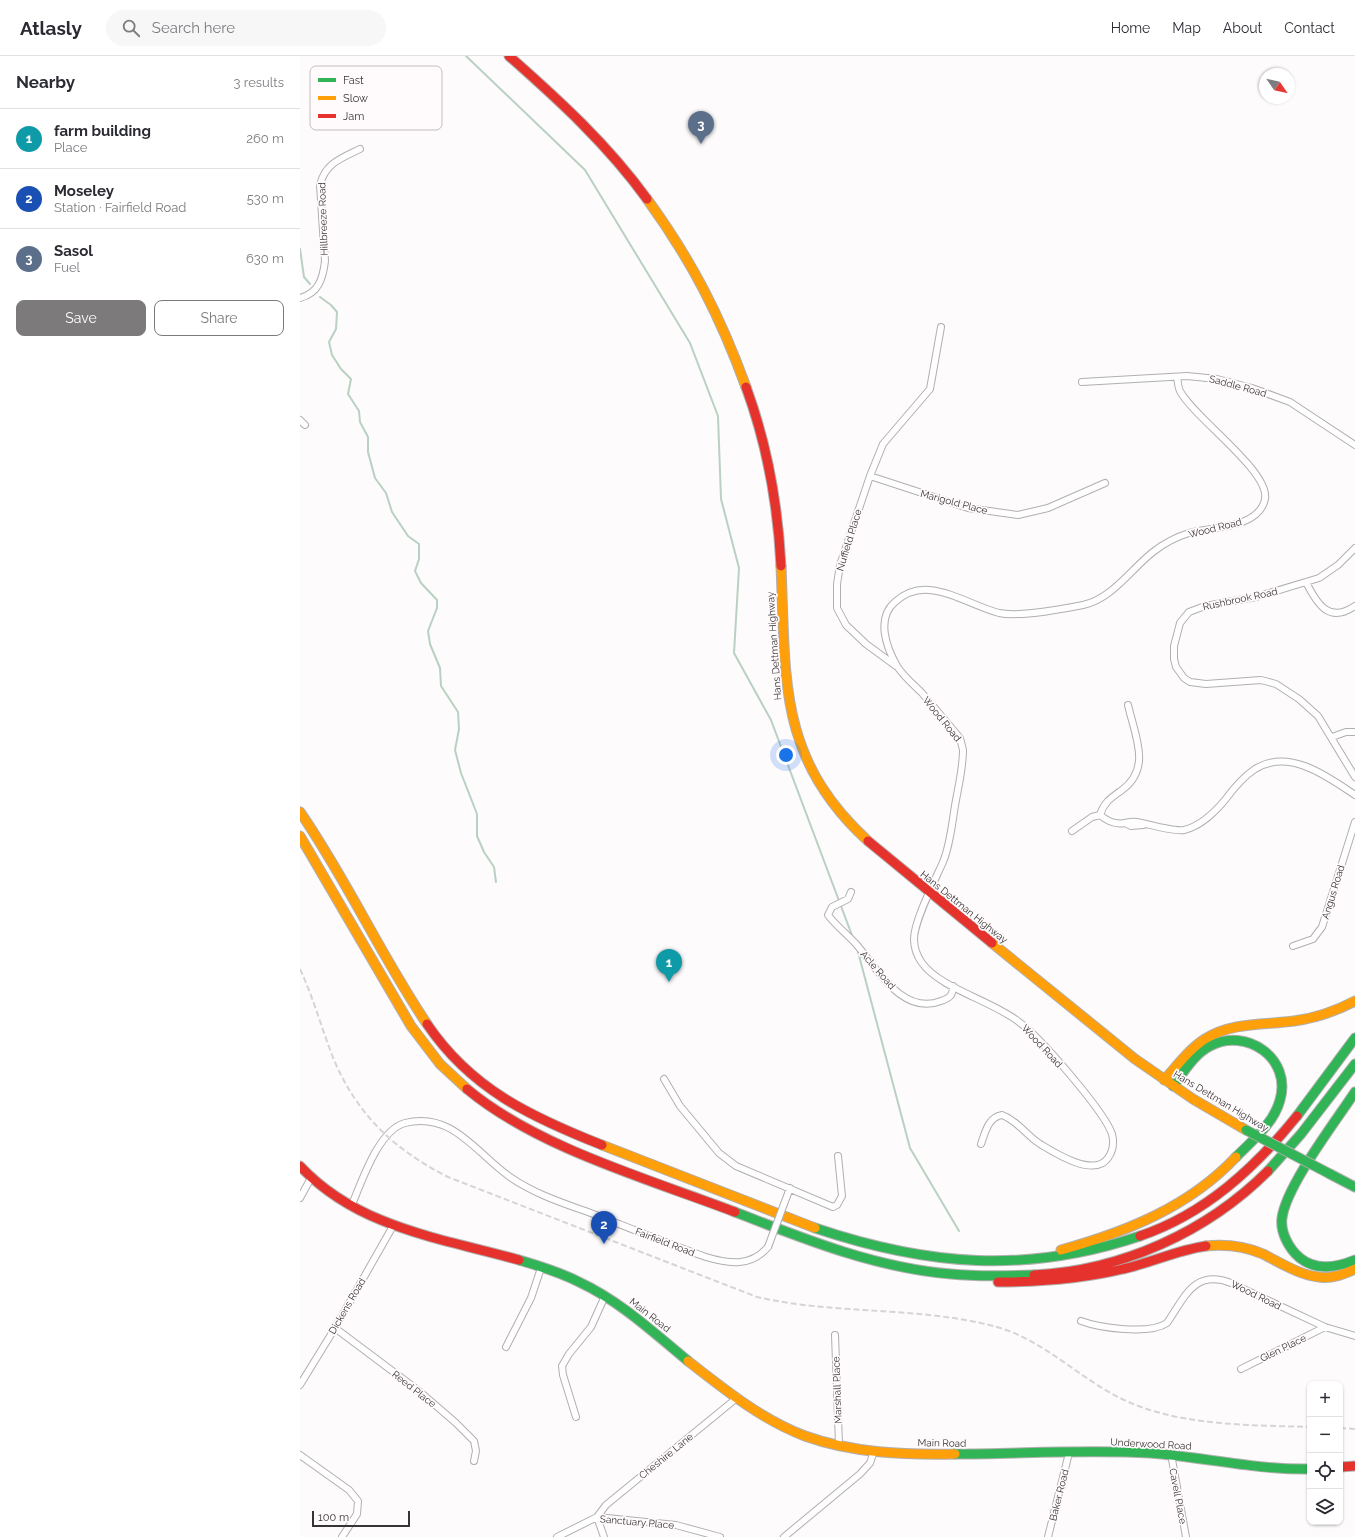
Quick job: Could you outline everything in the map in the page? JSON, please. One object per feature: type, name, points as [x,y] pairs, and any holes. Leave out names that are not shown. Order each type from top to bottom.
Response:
[{"type":"main road","name":"Hans Dettman Highway","points":[[509,56],[562,101],[625,168],[663,218],[697,273],[721,320],[742,375],[759,428],[766,457],[780,552],[786,689],[791,716],[800,744],[821,786],[843,816],[866,840],[930,894],[1119,1047],[1164,1080],[1246,1130],[1355,1187]]},
{"type":"main road","points":[[300,812],[318,838],[423,1020],[451,1055],[496,1095],[557,1128],[778,1213],[853,1240],[924,1257],[956,1261],[1003,1262],[1066,1256],[1114,1246],[1161,1228],[1201,1207],[1241,1177],[1261,1158],[1294,1119],[1355,1038]]},
{"type":"main road","points":[[300,836],[407,1020],[447,1072],[492,1109],[517,1124],[562,1145],[829,1247],[891,1264],[939,1272],[1004,1275],[1039,1274],[1107,1263],[1138,1253],[1190,1231],[1238,1199],[1278,1163],[1355,1064]]},
{"type":"main road","points":[[1164,1080],[1193,1050],[1205,1040],[1220,1032],[1257,1024],[1319,1016],[1335,1011],[1355,1001]]},
{"type":"main road","points":[[1003,1262],[1056,1252],[1100,1240],[1131,1229],[1178,1204],[1211,1181],[1231,1164],[1264,1128],[1277,1108],[1282,1087],[1279,1070],[1268,1052],[1253,1042],[1239,1040],[1225,1040],[1211,1046],[1197,1056],[1173,1086]]},
{"type":"main road","points":[[1355,1092],[1290,1194],[1282,1217],[1283,1228],[1287,1241],[1294,1251],[1310,1264],[1321,1267],[1333,1267],[1355,1260]]},
{"type":"main road","name":"Main Road","points":[[300,1166],[329,1194],[351,1207],[392,1226],[542,1268],[570,1278],[605,1296],[738,1397],[762,1414],[790,1430],[839,1445],[874,1451],[954,1455],[989,1454]]},
{"type":"main road","points":[[939,1272],[959,1278],[983,1282],[1046,1281],[1103,1274],[1198,1247],[1231,1245],[1258,1253],[1309,1276],[1324,1279],[1335,1278],[1355,1269]]},
{"type":"main road","name":"Underwood Road","points":[[989,1454],[1129,1452],[1171,1454],[1265,1468],[1307,1469]]},
{"type":"main road","points":[[1343,1467],[1355,1466]]},
{"type":"street","name":"Hillbreeze Road","points":[[300,298],[309,295],[316,289],[323,272],[325,261],[320,185],[322,178],[329,166],[360,149]]},
{"type":"street","name":"Nuffield Place","points":[[898,667],[852,631],[840,616],[837,608],[837,584],[840,565],[870,476],[886,439],[930,389],[941,327]]},
{"type":"street","name":"Saddle Road","points":[[1082,382],[1195,376],[1218,379],[1274,395],[1298,406],[1355,446]]},
{"type":"street","name":"Wood Road","points":[[981,1144],[992,1119],[1002,1115],[1013,1121],[1040,1144],[1085,1166],[1102,1163],[1108,1159],[1112,1150],[1112,1133],[1101,1115],[1040,1041],[1010,1015],[953,986],[926,967],[918,956],[915,948],[915,929],[943,861],[950,832],[963,757],[962,744],[936,709],[898,667],[888,644],[884,626],[886,615],[892,605],[908,593],[916,591],[936,592],[1005,614],[1084,605],[1095,602],[1110,592],[1154,550],[1166,543],[1189,533],[1242,522],[1258,512],[1265,501],[1263,486],[1246,464],[1181,393],[1177,377]]},
{"type":"street","points":[[300,420],[305,425]]},
{"type":"street","name":"Marigold Place","points":[[870,476],[968,508],[1018,515],[1048,508],[1105,483]]},
{"type":"street","name":"Rushbrook Road","points":[[1355,548],[1328,573],[1306,582],[1249,599],[1205,606],[1189,612],[1177,630],[1174,646],[1174,659],[1176,667],[1184,678],[1198,685],[1253,680],[1268,681],[1276,684],[1313,711],[1332,737],[1355,777]]},
{"type":"street","points":[[1306,582],[1316,601],[1331,612],[1343,613],[1355,606]]},
{"type":"street","points":[[1100,815],[1102,806],[1134,779],[1139,770],[1140,757],[1128,705]]},
{"type":"street","points":[[1332,737],[1346,732],[1355,732]]},
{"type":"street","points":[[1072,831],[1092,817],[1100,815],[1114,823],[1125,823],[1128,826],[1136,827],[1143,824],[1168,828],[1176,831],[1197,825],[1216,810],[1244,778],[1255,769],[1267,764],[1282,762],[1308,767],[1322,773],[1355,794]]},
{"type":"street","name":"Angus Road","points":[[1293,946],[1313,939],[1322,927],[1355,822]]},
{"type":"street","name":"Acle Road","points":[[851,892],[848,899],[832,907],[828,915],[855,942],[882,977],[902,996],[913,1001],[936,1003],[951,996],[953,986]]},
{"type":"street","points":[[664,1079],[680,1106],[718,1153],[736,1166],[790,1188],[827,1206],[833,1207],[838,1205],[842,1196],[838,1156]]},
{"type":"street","name":"Fairfield Road","points":[[351,1207],[370,1164],[385,1136],[397,1126],[405,1123],[429,1122],[449,1127],[495,1166],[528,1188],[699,1255],[722,1262],[742,1262],[758,1256],[768,1247],[790,1188]]},
{"type":"street","points":[[300,1198],[311,1178]]},
{"type":"street","name":"Dickens Road","points":[[300,1385],[335,1328],[392,1226]]},
{"type":"street","points":[[506,1347],[531,1298],[542,1268]]},
{"type":"street","name":"Wood Road","points":[[1081,1321],[1106,1328],[1145,1330],[1160,1327],[1167,1323],[1194,1286],[1207,1279],[1216,1279],[1231,1283],[1325,1327],[1355,1336]]},
{"type":"street","points":[[576,1416],[563,1375],[562,1366],[569,1354],[591,1327],[605,1296]]},
{"type":"street","name":"Glen Place","points":[[1241,1369],[1325,1327]]},
{"type":"street","name":"Reed Place","points":[[335,1328],[424,1395],[456,1423],[474,1441],[476,1452],[474,1461]]},
{"type":"street","name":"Marshall Place","points":[[835,1335],[839,1445]]},
{"type":"street","name":"Cheshire Lane","points":[[597,1517],[613,1498],[738,1397]]},
{"type":"street","points":[[784,1537],[860,1474],[870,1463],[874,1451]]},
{"type":"street","name":"Baker Road","points":[[1048,1537],[1069,1453]]},
{"type":"street","name":"Cavell Place","points":[[1171,1454],[1186,1537]]},
{"type":"street","points":[[300,1455],[349,1490],[358,1501],[357,1514],[342,1537]]},
{"type":"street","points":[[597,1517],[604,1537]]},
{"type":"street","name":"Sanctuary Place","points":[[557,1537],[597,1517],[676,1525],[720,1537]]},
{"type":"waterway","points":[[466,56],[585,170],[690,343],[718,416],[721,499],[739,568],[734,653],[771,720],[853,938]]},
{"type":"waterway","points":[[300,249],[304,277],[310,284]]},
{"type":"waterway","points":[[320,297],[331,305],[337,312],[336,329],[329,342],[332,355],[341,369],[351,379],[348,394],[359,411],[360,422],[368,437],[368,452],[375,478],[386,493],[392,512],[408,536],[419,544],[419,559],[415,571],[421,583],[437,600],[437,608],[428,631],[430,644],[440,668],[441,686],[458,712],[459,729],[455,750],[461,773],[477,814],[477,836],[484,852],[494,867],[496,882]]},
{"type":"waterway","points":[[857,948],[910,1148],[959,1231]]},
{"type":"railway","points":[[300,969],[310,992],[334,1060],[354,1098],[367,1115],[395,1143],[429,1167],[448,1177],[757,1297],[787,1303],[908,1313],[968,1320],[1014,1333],[1045,1350],[1120,1398],[1142,1407],[1188,1419],[1262,1426],[1307,1427]]},
{"type":"railway","points":[[1343,1428],[1355,1429]]},
{"type":"traffic: fast","points":[[1297,1116],[1355,1038]]},
{"type":"traffic: fast","points":[[1173,1086],[1204,1049],[1224,1041],[1238,1041],[1251,1044],[1263,1050],[1273,1059],[1279,1071],[1282,1085],[1280,1100],[1277,1108],[1268,1124],[1236,1157]]},
{"type":"traffic: fast","points":[[1268,1171],[1301,1134],[1355,1064]]},
{"type":"traffic: fast","points":[[1355,1092],[1313,1154],[1292,1189],[1282,1218],[1282,1229],[1286,1240],[1292,1250],[1306,1262],[1313,1265],[1334,1266],[1355,1260]]},
{"type":"traffic: fast","points":[[1246,1130],[1330,1174]]},
{"type":"traffic: fast","points":[[1330,1174],[1355,1187]]},
{"type":"traffic: fast","points":[[735,1212],[814,1242],[895,1266],[961,1275],[1034,1275]]},
{"type":"traffic: fast","points":[[815,1228],[857,1241],[898,1251],[938,1257],[978,1260],[1017,1260],[1057,1256],[1098,1248],[1140,1236]]},
{"type":"traffic: fast","points":[[519,1260],[572,1278],[609,1298],[688,1361]]},
{"type":"traffic: fast","points":[[955,1454],[1077,1452],[1150,1453],[1250,1465],[1307,1469]]},
{"type":"traffic: slow","points":[[647,199],[678,245],[704,290],[726,336],[746,387]]},
{"type":"traffic: slow","points":[[781,566],[787,680],[792,714],[802,747],[817,779],[838,810],[868,841]]},
{"type":"traffic: slow","points":[[300,812],[333,864],[394,972],[427,1024]]},
{"type":"traffic: slow","points":[[300,836],[411,1026],[440,1064],[467,1089]]},
{"type":"traffic: slow","points":[[992,943],[1135,1059],[1193,1099],[1246,1130]]},
{"type":"traffic: slow","points":[[1164,1080],[1183,1058],[1199,1043],[1215,1034],[1248,1025],[1310,1018],[1341,1008],[1355,1001]]},
{"type":"traffic: slow","points":[[602,1145],[815,1228]]},
{"type":"traffic: slow","points":[[1061,1250],[1109,1235],[1155,1216],[1198,1190],[1218,1175],[1236,1157]]},
{"type":"traffic: slow","points":[[1206,1246],[1221,1245],[1242,1247],[1263,1254],[1283,1265],[1312,1276],[1333,1277],[1355,1269]]},
{"type":"traffic: slow","points":[[688,1361],[759,1413],[805,1436],[841,1446],[879,1452],[955,1454]]},
{"type":"traffic: jam","points":[[509,56],[582,124],[616,160],[647,199]]},
{"type":"traffic: jam","points":[[746,387],[766,453],[774,498],[781,566]]},
{"type":"traffic: jam","points":[[868,841],[992,943]]},
{"type":"traffic: jam","points":[[427,1024],[444,1047],[463,1066],[504,1098],[527,1112],[602,1145]]},
{"type":"traffic: jam","points":[[467,1089],[495,1110],[560,1145],[631,1174],[735,1212]]},
{"type":"traffic: jam","points":[[1140,1236],[1164,1227],[1186,1215],[1227,1187],[1264,1154],[1297,1116]]},
{"type":"traffic: jam","points":[[300,1166],[323,1187],[348,1204],[374,1217],[431,1237],[519,1260]]},
{"type":"traffic: jam","points":[[1034,1275],[1067,1272],[1099,1266],[1161,1244],[1190,1230],[1218,1212],[1244,1193],[1268,1171]]},
{"type":"traffic: jam","points":[[998,1282],[1045,1281],[1077,1278],[1133,1266],[1185,1250],[1206,1246]]},
{"type":"traffic: jam","points":[[1343,1467],[1355,1466]]},
{"type":"place","name":"Sasol","points":[[701,144]]},
{"type":"place","name":"farm building","points":[[669,982]]},
{"type":"place","name":"Moseley","points":[[604,1244]]}]
